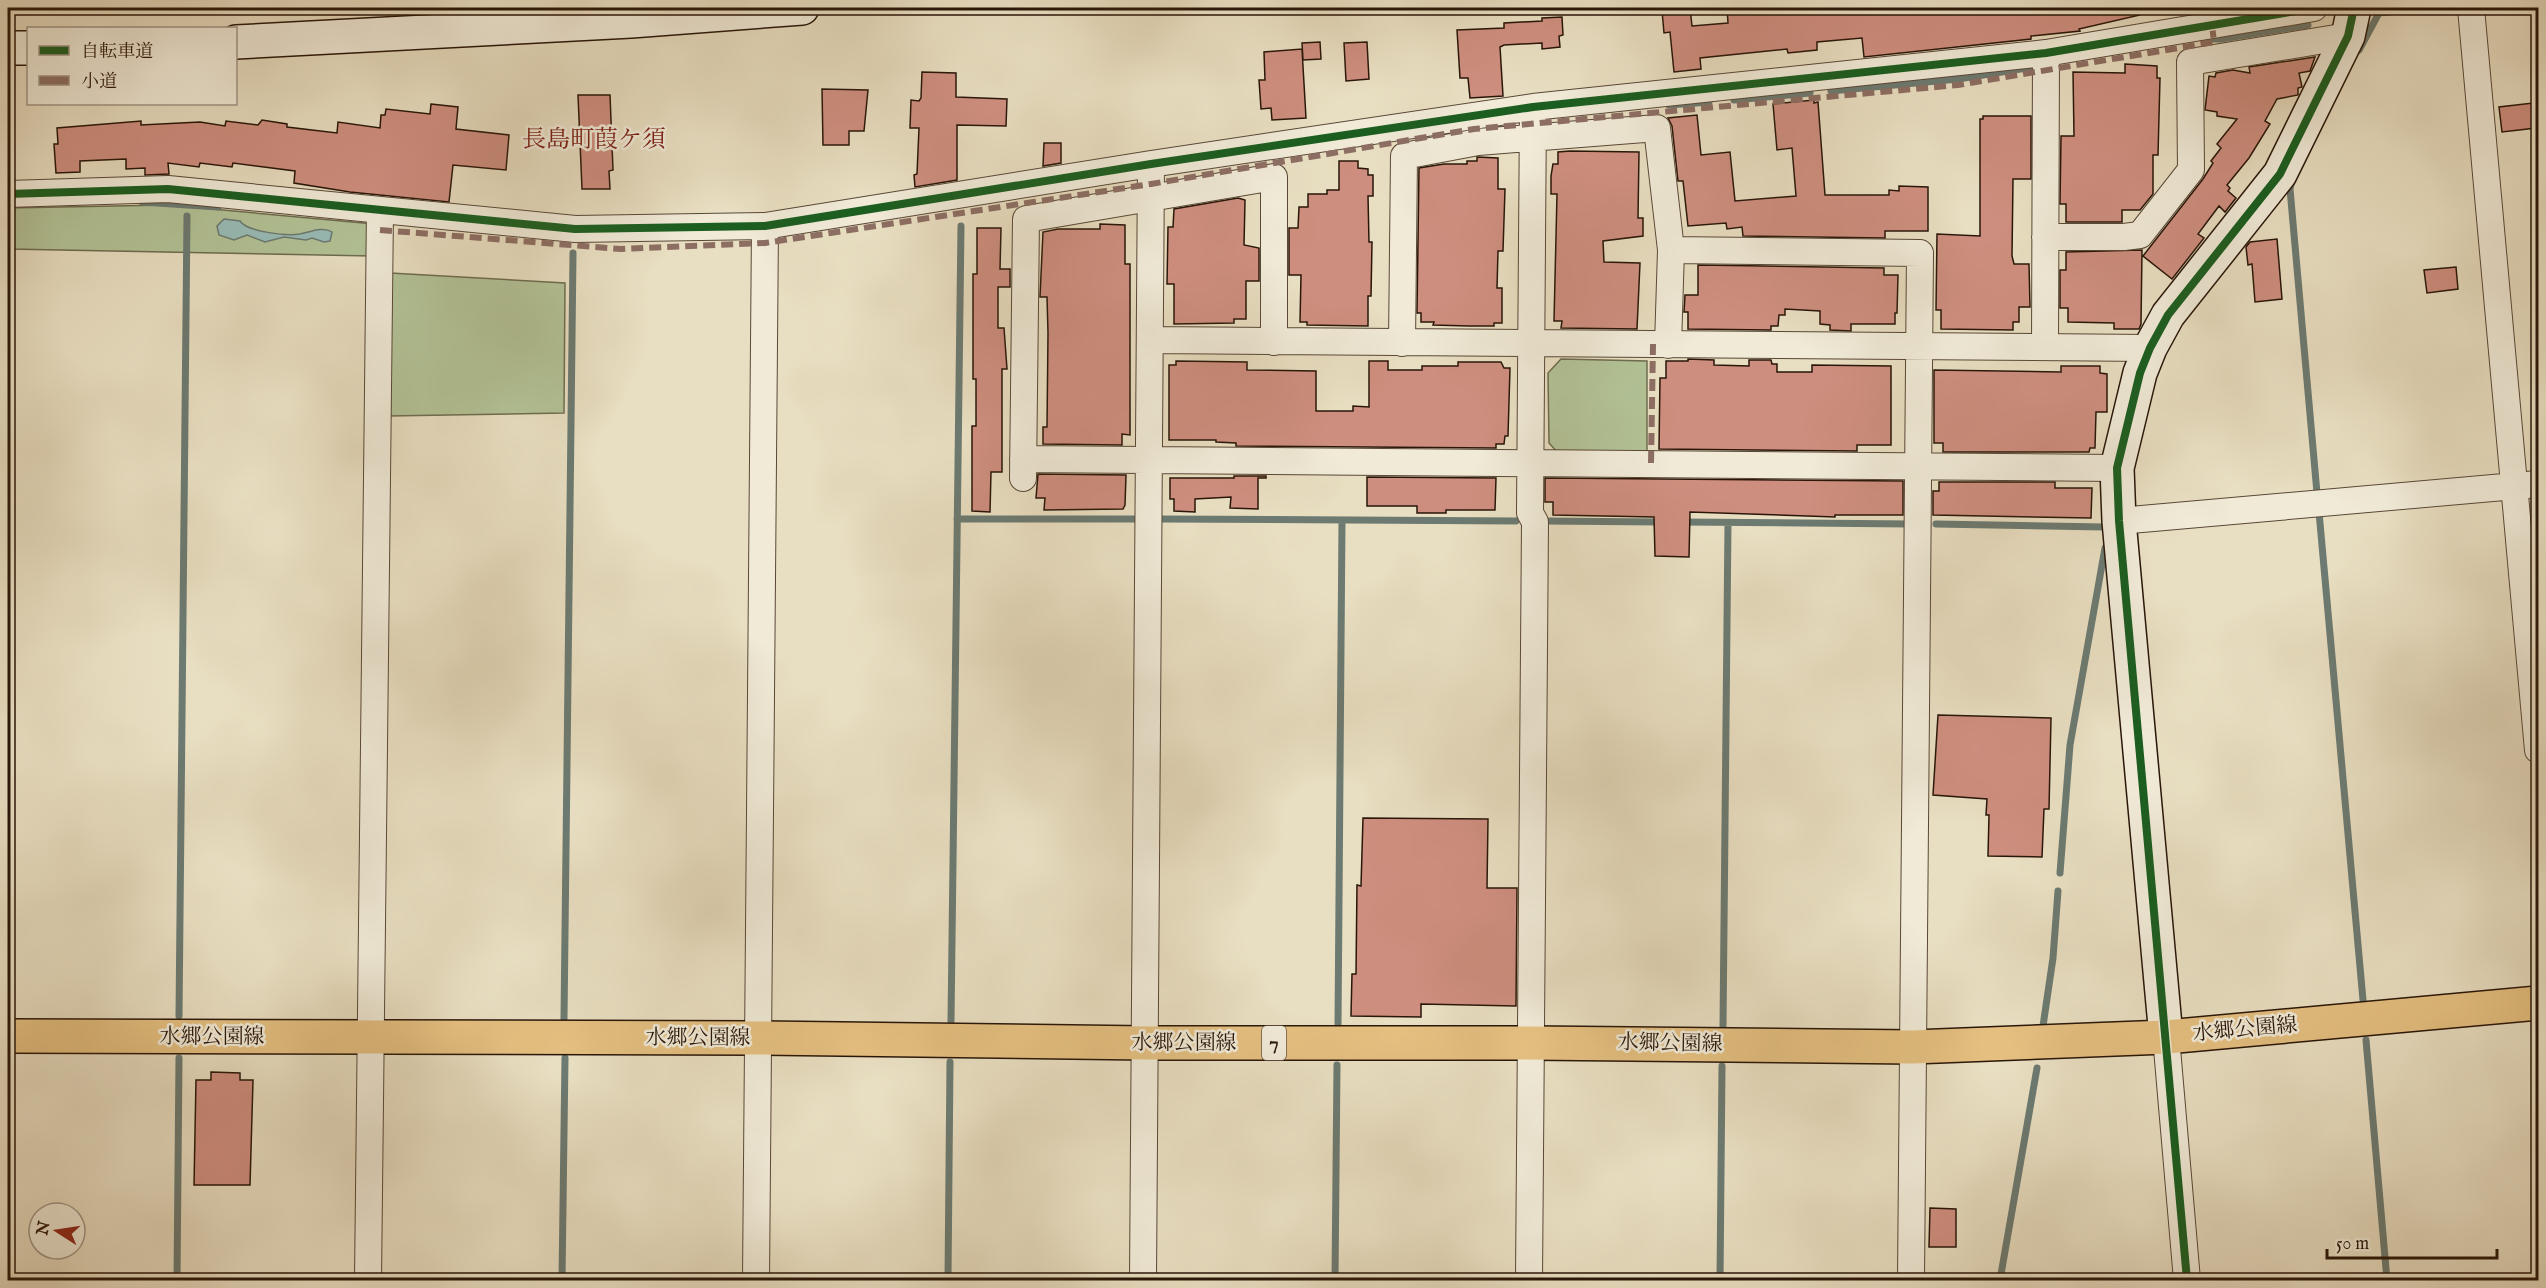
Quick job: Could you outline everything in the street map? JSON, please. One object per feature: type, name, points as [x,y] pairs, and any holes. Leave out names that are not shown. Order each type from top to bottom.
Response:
[{"type":"main road","name":"水郷公園線","points":[[8,1036],[759,1038],[1146,1043],[1532,1043],[1913,1047],[2166,1037],[2538,1003]]},
{"type":"street","points":[[237,42],[631,21],[802,8]]},
{"type":"street","points":[[8,194],[168,189],[575,229],[765,226],[1151,164],[1533,107],[2046,52],[2314,8]]},
{"type":"street","points":[[2471,8],[2527,485],[2538,750]]},
{"type":"street","points":[[2045,237],[2140,235],[2191,170],[2190,62],[2351,22]]},
{"type":"street","points":[[2187,1281],[2119,522],[2117,468],[2140,373],[2150,348],[2168,315],[2280,174],[2351,22]]},
{"type":"street","points":[[8,48],[27,48]]},
{"type":"street","points":[[2045,347],[2046,52]]},
{"type":"street","points":[[1529,1281],[1535,522],[1530,513],[1533,107]]},
{"type":"street","points":[[1402,343],[1404,156],[1478,142],[1533,140],[1658,128],[1671,250],[1668,345]]},
{"type":"street","points":[[1143,1281],[1151,164]]},
{"type":"street","points":[[1274,342],[1274,177],[1151,196],[1026,219],[1023,469],[1150,460],[2117,468]]},
{"type":"street","points":[[368,1281],[380,210]]},
{"type":"street","points":[[756,1281],[765,226]]},
{"type":"street","points":[[1671,250],[1920,253],[1920,466],[1911,1281]]},
{"type":"street","points":[[1151,340],[2150,348]]},
{"type":"street","points":[[2119,522],[2527,485]]},
{"type":"green space","points":[[168,205],[374,224],[372,256],[8,249],[8,208]]},
{"type":"green space","points":[[390,273],[565,283],[564,413],[388,416]]},
{"type":"green space","points":[[1561,359],[1647,361],[1647,455],[1559,454],[1549,443],[1548,373]]},
{"type":"water","points":[[224,219],[240,221],[250,228],[277,234],[300,234],[321,229],[332,232],[330,241],[324,242],[312,238],[306,240],[284,237],[265,242],[247,235],[234,240],[219,235],[217,226]]},
{"type":"building","points":[[1690,8],[1692,26],[1728,23],[1727,8],[1746,8],[1747,13],[1783,8],[2139,8],[2140,15],[2079,29],[2080,31],[2031,36],[2031,39],[1864,57],[1862,38],[1817,42],[1817,50],[1788,53],[1787,49],[1700,58],[1701,69],[1674,72],[1670,32],[1664,33],[1662,11]]},
{"type":"building","points":[[1562,17],[1563,35],[1559,36],[1560,47],[1542,49],[1542,43],[1500,47],[1503,96],[1470,98],[1468,78],[1460,78],[1457,30],[1504,28],[1504,23],[1542,21],[1542,18]]},
{"type":"building","points":[[1320,42],[1321,59],[1303,60],[1302,43]]},
{"type":"building","points":[[1367,42],[1369,79],[1346,81],[1344,43]]},
{"type":"building","points":[[1302,49],[1306,118],[1272,120],[1271,108],[1261,109],[1259,80],[1265,80],[1264,52]]},
{"type":"building","points":[[2315,57],[2310,71],[2299,73],[2302,87],[2298,88],[2298,95],[2277,99],[2265,121],[2270,124],[2249,158],[2227,185],[2230,188],[2228,191],[2236,198],[2225,212],[2219,206],[2198,234],[2204,238],[2172,279],[2143,256],[2203,179],[2213,163],[2211,161],[2221,148],[2217,144],[2237,119],[2217,116],[2217,112],[2205,110],[2209,76],[2215,77],[2216,73],[2233,70],[2250,73],[2249,67]]},
{"type":"building","points":[[2125,64],[2157,66],[2157,78],[2160,78],[2158,155],[2153,155],[2153,194],[2140,210],[2122,210],[2122,222],[2066,222],[2066,204],[2060,204],[2061,136],[2074,136],[2073,72],[2125,73]]},
{"type":"building","points":[[922,72],[956,73],[956,97],[1007,99],[1006,126],[957,125],[957,180],[915,187],[914,175],[917,174],[919,128],[910,128],[911,100],[919,101],[921,98]]},
{"type":"building","points":[[822,89],[868,90],[864,131],[849,131],[849,145],[823,145]]},
{"type":"building","points":[[578,95],[610,95],[613,170],[609,171],[610,189],[582,189]]},
{"type":"building","points":[[1814,100],[1814,103],[1818,102],[1825,195],[1889,195],[1889,190],[1899,191],[1899,186],[1928,187],[1928,231],[1885,231],[1885,238],[1743,236],[1742,227],[1727,229],[1726,223],[1688,226],[1683,181],[1678,181],[1672,126],[1668,118],[1697,115],[1701,155],[1730,152],[1735,201],[1796,196],[1792,148],[1777,150],[1773,104]]},
{"type":"building","points":[[2533,103],[2536,128],[2502,132],[2499,107]]},
{"type":"building","points":[[431,104],[458,107],[456,129],[509,135],[506,170],[453,165],[449,202],[350,192],[294,183],[295,171],[233,163],[232,167],[200,163],[199,167],[168,163],[169,174],[145,175],[145,168],[126,169],[126,159],[80,161],[80,172],[56,173],[54,144],[58,144],[57,128],[141,121],[141,125],[200,122],[225,126],[226,121],[258,125],[262,120],[287,124],[287,127],[337,133],[338,122],[380,128],[381,115],[385,115],[386,109],[430,114]]},
{"type":"building","points":[[1983,116],[2031,116],[2031,179],[2013,179],[2012,256],[2014,264],[2029,264],[2030,307],[2019,307],[2019,322],[2013,322],[2013,330],[1941,329],[1941,310],[1936,310],[1937,234],[1980,236],[1980,119],[1983,119]]},
{"type":"building","points":[[1044,143],[1061,143],[1061,163],[1043,166]]},
{"type":"building","points":[[1558,152],[1639,152],[1638,218],[1643,218],[1643,236],[1603,241],[1604,262],[1640,263],[1637,329],[1561,328],[1562,321],[1554,321],[1557,194],[1551,194],[1551,176],[1553,164],[1558,164]]},
{"type":"building","points":[[1477,157],[1498,158],[1498,189],[1505,189],[1503,251],[1498,251],[1497,288],[1502,288],[1502,323],[1494,323],[1494,326],[1469,326],[1433,325],[1434,322],[1421,322],[1421,313],[1417,313],[1419,168],[1444,164],[1467,164],[1467,161],[1477,161]]},
{"type":"building","points":[[1339,161],[1358,161],[1358,168],[1368,169],[1368,175],[1373,175],[1373,196],[1368,196],[1369,242],[1372,242],[1368,326],[1307,325],[1307,322],[1300,322],[1301,275],[1289,275],[1289,228],[1298,228],[1299,207],[1308,207],[1308,194],[1327,194],[1327,190],[1339,190]]},
{"type":"building","points":[[1238,198],[1245,200],[1244,245],[1259,248],[1259,281],[1246,281],[1246,319],[1234,319],[1234,323],[1174,324],[1174,284],[1167,284],[1168,227],[1173,227],[1174,209]]},
{"type":"building","points":[[1100,224],[1125,225],[1125,264],[1130,264],[1130,435],[1122,434],[1122,445],[1043,444],[1043,427],[1047,427],[1048,333],[1047,297],[1040,297],[1043,232],[1058,229],[1100,229]]},
{"type":"building","points":[[977,228],[1001,228],[1000,269],[1010,269],[1010,287],[998,287],[998,328],[1004,328],[1007,369],[1002,369],[1002,472],[991,472],[990,512],[972,511],[972,426],[976,426],[976,379],[973,379],[973,274],[977,274]]},
{"type":"building","points":[[2277,239],[2282,299],[2255,302],[2252,264],[2248,265],[2246,247],[2250,242]]},
{"type":"building","points":[[2142,250],[2141,324],[2139,329],[2114,329],[2114,323],[2068,322],[2068,308],[2060,308],[2060,270],[2066,270],[2066,252]]},
{"type":"building","points":[[1698,265],[1884,268],[1884,275],[1898,275],[1895,324],[1851,324],[1851,331],[1830,330],[1830,325],[1820,324],[1820,311],[1785,309],[1785,315],[1779,315],[1778,326],[1771,326],[1771,330],[1688,329],[1688,312],[1684,312],[1685,295],[1698,295]]},
{"type":"building","points":[[2456,267],[2458,289],[2427,293],[2424,270]]},
{"type":"building","points":[[1688,359],[1714,360],[1714,365],[1749,366],[1749,360],[1771,360],[1772,364],[1777,364],[1777,372],[1812,372],[1812,365],[1891,366],[1891,445],[1857,445],[1857,451],[1659,449],[1660,378],[1666,378],[1666,361],[1688,361]]},
{"type":"building","points":[[1176,361],[1247,362],[1247,370],[1316,371],[1316,411],[1353,411],[1353,406],[1369,407],[1369,361],[1388,361],[1388,370],[1422,370],[1422,366],[1458,366],[1458,362],[1501,362],[1504,368],[1510,368],[1508,436],[1505,436],[1504,444],[1496,444],[1496,448],[1236,446],[1236,443],[1216,442],[1216,440],[1169,440],[1169,365],[1176,365]]},
{"type":"building","points":[[2061,366],[2100,366],[2100,373],[2107,374],[2107,412],[2096,412],[2095,448],[2090,448],[2089,452],[1943,452],[1943,443],[1934,443],[1934,370],[2061,372]]},
{"type":"building","points":[[1038,474],[1126,475],[1125,505],[1123,509],[1044,510],[1045,498],[1036,498]]},
{"type":"building","points":[[1234,476],[1266,476],[1266,478],[1258,478],[1258,509],[1230,508],[1231,497],[1195,499],[1195,512],[1174,511],[1174,499],[1170,499],[1170,478],[1234,478]]},
{"type":"building","points":[[1367,477],[1496,478],[1495,510],[1446,510],[1446,513],[1417,513],[1417,506],[1367,506]]},
{"type":"building","points":[[1545,478],[1903,481],[1903,515],[1835,515],[1835,517],[1690,512],[1689,557],[1655,556],[1654,517],[1553,515],[1553,502],[1545,502]]},
{"type":"building","points":[[1939,482],[2055,482],[2055,488],[2092,488],[2091,518],[1933,515],[1933,491],[1939,491]]},
{"type":"building","points":[[1938,715],[2051,718],[2049,809],[2044,809],[2042,857],[1988,856],[1987,799],[1933,795]]},
{"type":"building","points":[[1363,818],[1488,819],[1487,888],[1517,888],[1516,1006],[1421,1004],[1421,1017],[1351,1016],[1352,974],[1356,974],[1357,885],[1361,886]]},
{"type":"building","points":[[211,1072],[240,1073],[240,1080],[253,1080],[250,1185],[194,1185],[196,1080],[211,1080]]},
{"type":"building","points":[[1930,1208],[1956,1209],[1956,1247],[1929,1247]]},
{"type":"waterway","points":[[2359,50],[2379,13],[2424,8]]},
{"type":"waterway","points":[[2204,39],[2221,39],[2308,25]]},
{"type":"waterway","points":[[1831,91],[1958,79],[2033,67]]},
{"type":"waterway","points":[[1734,100],[1810,93]]},
{"type":"waterway","points":[[1669,105],[1709,102]]},
{"type":"waterway","points":[[2292,179],[2290,189],[2317,493]]},
{"type":"waterway","points":[[142,202],[218,207]]},
{"type":"waterway","points":[[179,1016],[187,216]]},
{"type":"waterway","points":[[951,1021],[961,226]]},
{"type":"waterway","points":[[564,1019],[573,253]]},
{"type":"waterway","points":[[2319,512],[2363,1000]]},
{"type":"waterway","points":[[957,519],[1139,519]]},
{"type":"waterway","points":[[1162,519],[1516,521]]},
{"type":"waterway","points":[[1338,1026],[1342,520]]},
{"type":"waterway","points":[[1543,521],[1661,522]]},
{"type":"waterway","points":[[1681,522],[1910,524]]},
{"type":"waterway","points":[[1723,1027],[1728,523]]},
{"type":"waterway","points":[[1936,524],[2104,527]]},
{"type":"waterway","points":[[2060,873],[2070,745],[2105,548]]},
{"type":"waterway","points":[[2043,1026],[2053,958],[2058,891]]},
{"type":"waterway","points":[[2366,1040],[2387,1280]]},
{"type":"waterway","points":[[177,1280],[179,1058]]},
{"type":"waterway","points":[[562,1280],[565,1058]]},
{"type":"waterway","points":[[948,1280],[950,1062]]},
{"type":"waterway","points":[[1335,1280],[1337,1065]]},
{"type":"waterway","points":[[1720,1280],[1722,1066]]},
{"type":"waterway","points":[[2000,1280],[2037,1068]]},
{"type":"marked path","points":[[380,230],[621,249],[765,243],[1151,184],[1474,129],[1958,85],[2214,42],[2212,25]]},
{"type":"marked path","points":[[1651,463],[1653,344]]},
{"type":"cycle path","points":[[8,194],[168,189],[575,229],[765,226],[1151,164],[1533,107],[2046,53],[2314,8]]},
{"type":"cycle path","points":[[2187,1280],[2119,521],[2117,468],[2140,373],[2150,348],[2168,315],[2280,174],[2348,36],[2354,8]]},
{"type":"district","name":"長島町葭ケ須","points":[[594,140]]}]
